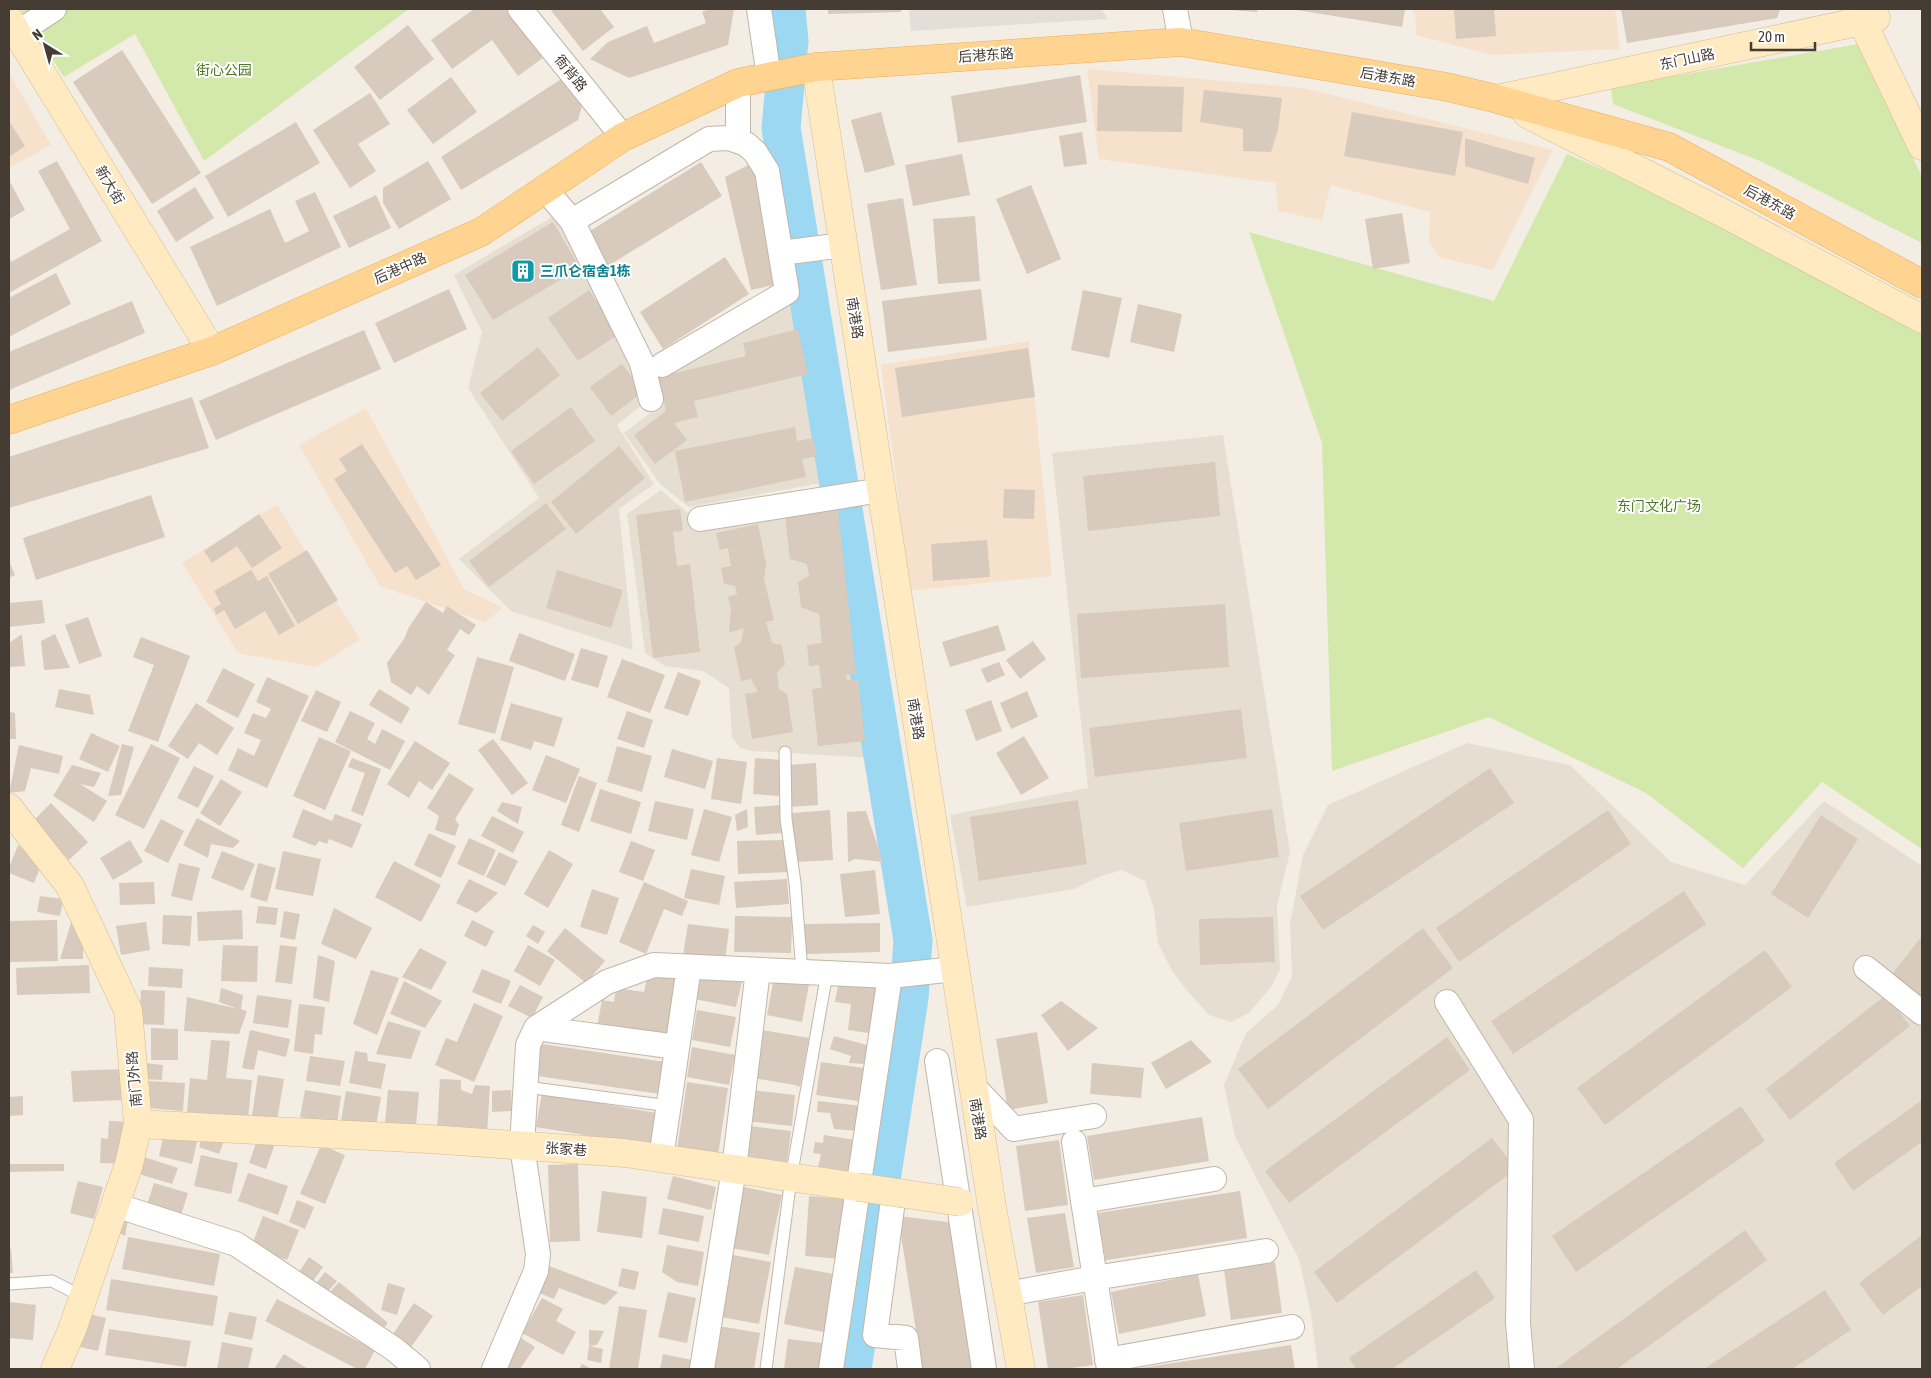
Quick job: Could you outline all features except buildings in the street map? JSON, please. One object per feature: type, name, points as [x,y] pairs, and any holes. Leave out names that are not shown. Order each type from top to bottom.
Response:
[{"type":"main road","name":"后港东路","points":[[770,77],[815,67],[1181,42],[1447,87],[1669,146],[1922,284]]},
{"type":"main road","name":"后港中路","points":[[9,420],[212,351],[481,232],[623,137],[738,83],[770,77]]},
{"type":"street","points":[[13,26],[54,9]]},
{"type":"street","name":"衙背路","points":[[520,9],[623,137]]},
{"type":"street","points":[[759,9],[770,77]]},
{"type":"street","points":[[1175,9],[1181,42]]},
{"type":"street","points":[[1867,14],[1922,109]]},
{"type":"street","points":[[1867,14],[1922,146]]},
{"type":"street","name":"东门山路","points":[[1497,99],[1867,14]]},
{"type":"street","name":"新大街","points":[[13,26],[212,351]]},
{"type":"street","name":"南港路","points":[[815,67],[954,969],[992,1207],[1021,1369]]},
{"type":"street","points":[[738,83],[738,141]]},
{"type":"street","points":[[1497,99],[1727,215],[1922,319]]},
{"type":"street","points":[[572,222],[709,139],[729,138],[746,144],[754,152],[766,171],[787,292],[662,365]]},
{"type":"street","points":[[546,189],[572,222],[642,363],[651,399]]},
{"type":"street","points":[[781,253],[842,245]]},
{"type":"street","points":[[700,519],[880,490]]},
{"type":"street","name":"南门外路","points":[[9,808],[70,886],[128,1010],[138,1124],[129,1164],[72,1330],[55,1369]]},
{"type":"street","points":[[494,1369],[536,1271],[538,1254],[522,1146],[528,1045],[536,1028],[607,982],[654,965],[890,976],[954,969]]},
{"type":"street","points":[[661,1158],[689,967]]},
{"type":"street","points":[[1866,968],[1922,1014]]},
{"type":"street","points":[[702,1369],[734,1169],[758,970]]},
{"type":"street","points":[[831,1369],[890,976]]},
{"type":"street","points":[[1446,1002],[1521,1120],[1518,1323],[1522,1369]]},
{"type":"street","points":[[536,1028],[677,1048]]},
{"type":"street","points":[[937,1061],[984,1369]]},
{"type":"street","points":[[973,1086],[1014,1129],[1094,1116]]},
{"type":"street","name":"张家巷","points":[[138,1124],[429,1139],[625,1153],[992,1207]]},
{"type":"street","points":[[1074,1142],[1108,1365],[1292,1327]]},
{"type":"street","points":[[1083,1201],[1214,1179]]},
{"type":"street","points":[[894,1193],[875,1335],[906,1338],[910,1369]]},
{"type":"street","points":[[115,1205],[236,1244],[394,1348],[418,1369]]},
{"type":"street","points":[[1007,1294],[1094,1278],[1266,1251]]},
{"type":"lane","points":[[785,752],[786,818],[795,883],[802,972]]},
{"type":"lane","points":[[766,1369],[791,1178],[827,973]]},
{"type":"lane","points":[[526,1087],[669,1106]]},
{"type":"lane","points":[[9,1284],[52,1281],[83,1297]]},
{"type":"shaded area","points":[[909,9],[1101,9],[1108,19],[911,31]]},
{"type":"shaded area","points":[[1412,9],[1615,9],[1620,49],[1492,55],[1416,35],[1415,13]]},
{"type":"shaded area","points":[[1087,69],[1303,88],[1553,150],[1493,270],[1439,257],[1429,241],[1430,212],[1331,185],[1322,220],[1278,211],[1276,183],[1099,159]]},
{"type":"shaded area","points":[[9,73],[51,145],[9,168]]},
{"type":"shaded area","points":[[557,214],[635,366],[643,404],[617,425],[654,484],[619,509],[633,650],[511,611],[459,559],[539,498],[468,388],[482,332],[454,275]]},
{"type":"shaded area","points":[[798,294],[828,482],[689,507],[660,484],[624,433],[658,407],[651,370]]},
{"type":"shaded area","points":[[1029,341],[1052,576],[907,591],[898,493],[881,365]]},
{"type":"shaded area","points":[[366,408],[464,589],[503,608],[485,622],[380,586],[299,445]]},
{"type":"shaded area","points":[[1223,435],[1290,852],[1277,905],[1280,970],[1271,987],[1249,1013],[1231,1022],[1209,1015],[1172,971],[1158,943],[1154,909],[1145,881],[1122,870],[1101,876],[1074,889],[967,907],[950,815],[1088,788],[1052,453]]},
{"type":"shaded area","points":[[829,487],[875,758],[753,751],[740,748],[732,737],[729,688],[703,671],[665,666],[645,653],[627,514],[661,490],[688,513]]},
{"type":"shaded area","points":[[277,505],[360,640],[316,667],[238,653],[182,563]]},
{"type":"shaded area","points":[[1467,743],[1570,765],[1671,862],[1745,885],[1824,801],[1922,866],[1922,1369],[1318,1369],[1311,1314],[1299,1259],[1235,1137],[1224,1085],[1246,1033],[1278,1005],[1292,976],[1290,924],[1303,855],[1328,805]]},
{"type":"green space","name":"街心公园","points":[[20,9],[409,9],[204,161],[135,34],[64,77]]},
{"type":"green space","points":[[1859,44],[1922,177],[1922,243],[1760,161],[1613,104],[1611,87]]},
{"type":"green space","name":"东门文化广场","points":[[1567,154],[1694,209],[1922,332],[1922,849],[1822,782],[1743,868],[1646,793],[1489,717],[1332,771],[1322,443],[1249,232],[1494,301]]},
{"type":"waterway","points":[[786,9],[789,41],[781,128],[913,940],[909,998],[852,1369]]},
{"type":"place","name":"三爪仑宿舍1栋","points":[[523,271]]}]
